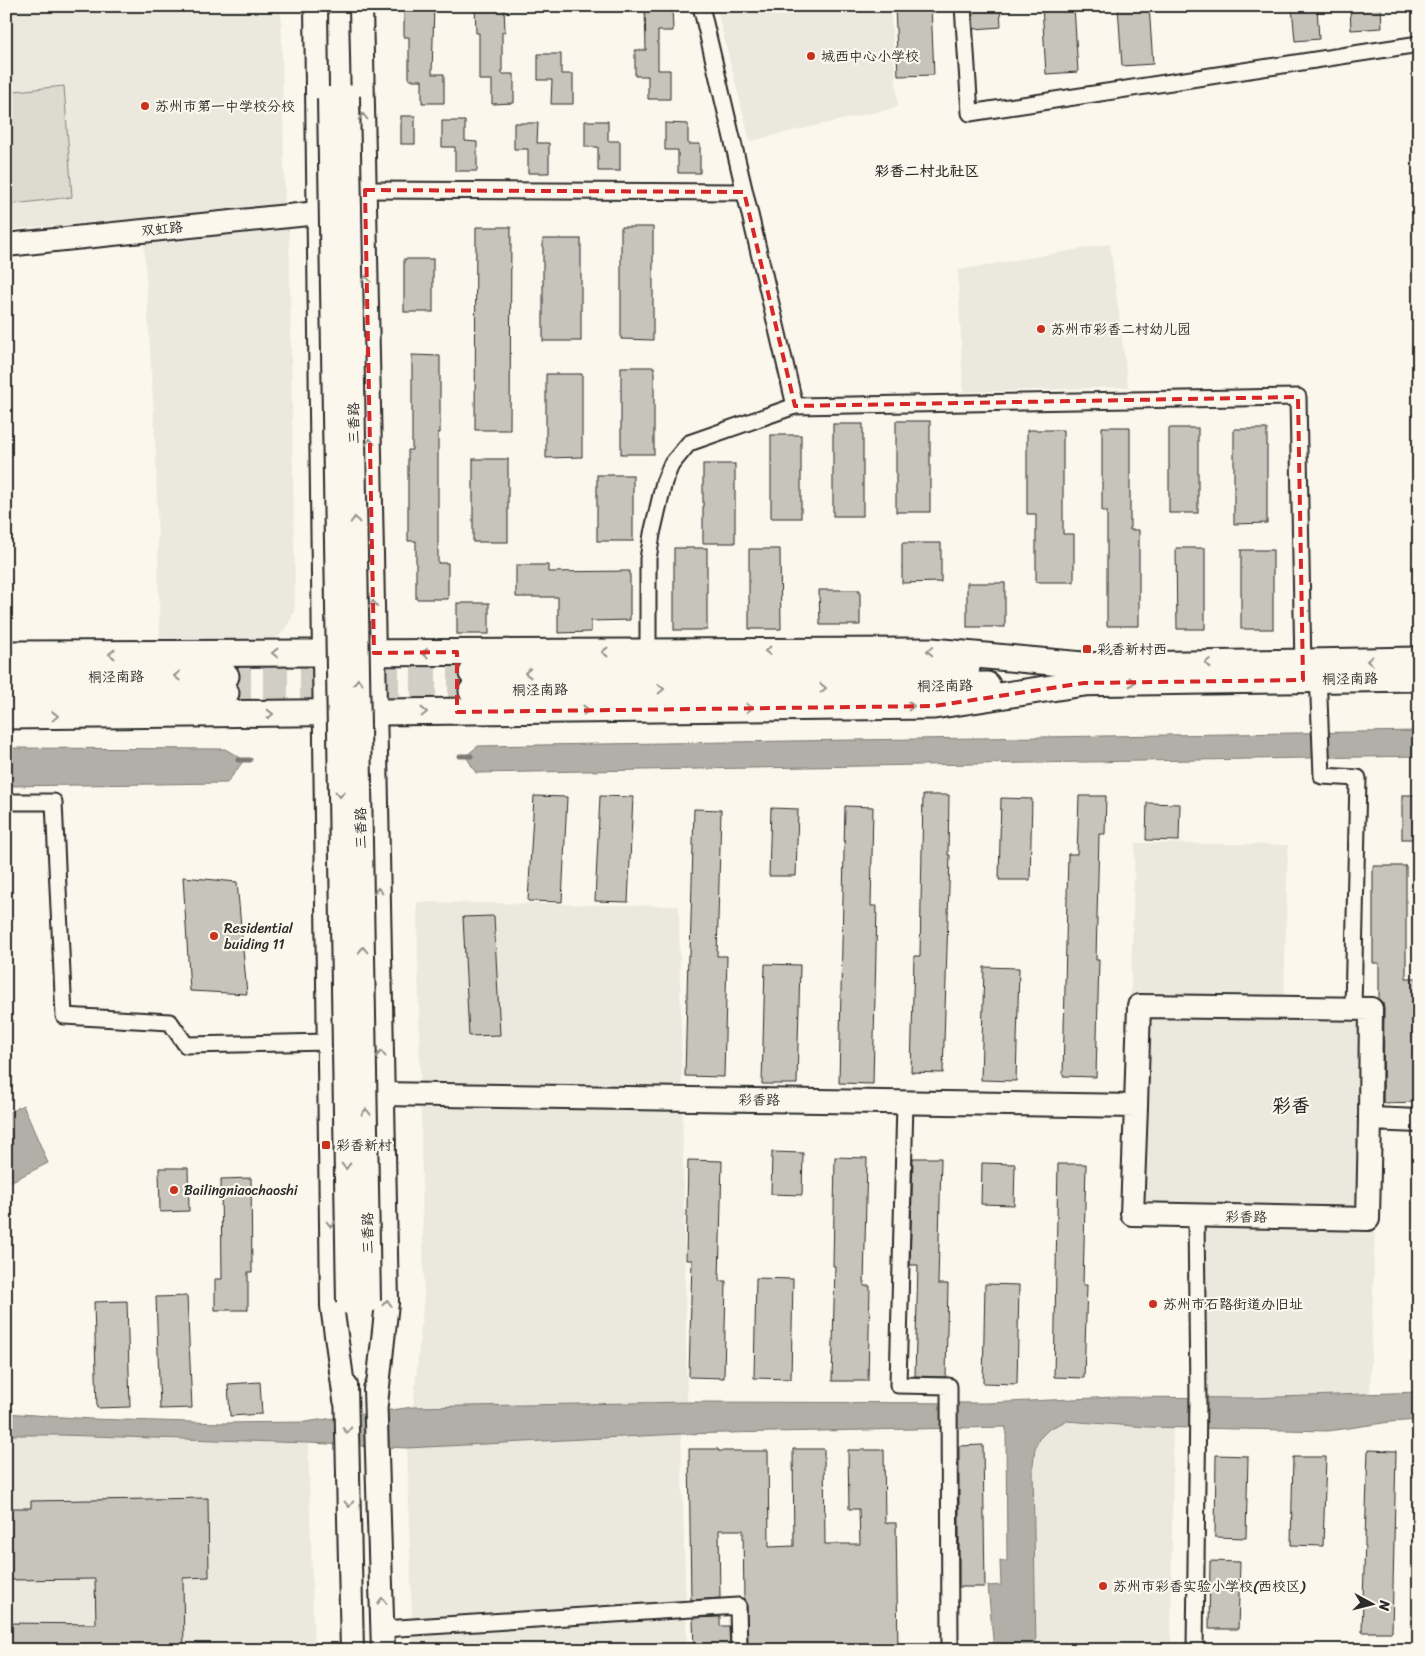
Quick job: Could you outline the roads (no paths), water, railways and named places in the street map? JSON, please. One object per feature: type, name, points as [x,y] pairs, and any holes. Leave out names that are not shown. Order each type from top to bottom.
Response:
[{"type":"main road","points":[[316,6],[332,1306],[346,1402]]},
{"type":"main road","name":"三香路","points":[[323,6],[338,97],[358,1302],[346,1402],[352,1650]]},
{"type":"main road","name":"三香路","points":[[338,97],[352,6]]},
{"type":"main road","points":[[361,6],[387,1303],[376,1406]]},
{"type":"main road","name":"双虹路","points":[[6,245],[318,213]]},
{"type":"main road","points":[[6,654],[932,650],[1083,674]]},
{"type":"main road","points":[[456,652],[457,712]]},
{"type":"main road","points":[[239,654],[240,714]]},
{"type":"main road","name":"桐泾南路","points":[[1311,671],[1419,660]]},
{"type":"main road","name":"桐泾南路","points":[[472,682],[892,669],[1083,674],[1311,671],[1419,678]]},
{"type":"main road","points":[[6,716],[934,706],[1083,674]]},
{"type":"main road","name":"桐泾南路","points":[[6,678],[226,684],[6,695]]},
{"type":"main road","name":"彩香路","points":[[1139,1006],[1354,1009],[1371,1009],[1368,1219],[1132,1214],[1139,1006]]},
{"type":"main road","name":"彩香路","points":[[382,1094],[1136,1106]]},
{"type":"main road","points":[[1370,1119],[1419,1121]]},
{"type":"main road","name":"三香路","points":[[358,1302],[376,1406],[383,1639]]},
{"type":"street","points":[[701,6],[794,406]]},
{"type":"street","points":[[963,6],[970,113],[1419,44]]},
{"type":"street","points":[[365,190],[744,192]]},
{"type":"street","points":[[648,652],[648,559],[658,506],[664,482],[671,465],[689,443],[794,406],[1298,397],[1311,671],[1321,728],[1322,776],[1358,778],[1354,1009]]},
{"type":"street","points":[[6,802],[54,802],[64,1016],[170,1022],[186,1045],[329,1042]]},
{"type":"street","points":[[905,1102],[898,1385],[949,1386],[950,1650]]},
{"type":"street","points":[[1195,1650],[1198,1396],[1196,1216]]},
{"type":"street","points":[[383,1639],[738,1606],[739,1650]]},
{"type":"waterway","points":[[460,756],[471,756]]},
{"type":"waterway","points":[[238,760],[250,760]]},
{"type":"tunnel","points":[[226,676],[472,673]]},
{"type":"tunnel","points":[[226,693],[472,691]]},
{"type":"place","name":"城西中心小学校","points":[[811,56]]},
{"type":"place","name":"苏州市第一中学校分校","points":[[145,106]]},
{"type":"place","name":"苏州市彩香二村幼儿园","points":[[1041,329]]},
{"type":"place","name":"彩香新村西","points":[[1087,649]]},
{"type":"place","name":"Residential buiding 11","points":[[214,936]]},
{"type":"place","name":"彩香新村","points":[[326,1145]]},
{"type":"place","name":"Bailingniaochaoshi","points":[[174,1190]]},
{"type":"place","name":"苏州市石路街道办旧址","points":[[1153,1304]]},
{"type":"place","name":"苏州市彩香实验小学校(西校区)","points":[[1103,1586]]},
{"type":"district","name":"彩香二村北社区","points":[[927,171]]},
{"type":"district","name":"彩香","points":[[1291,1105]]}]
